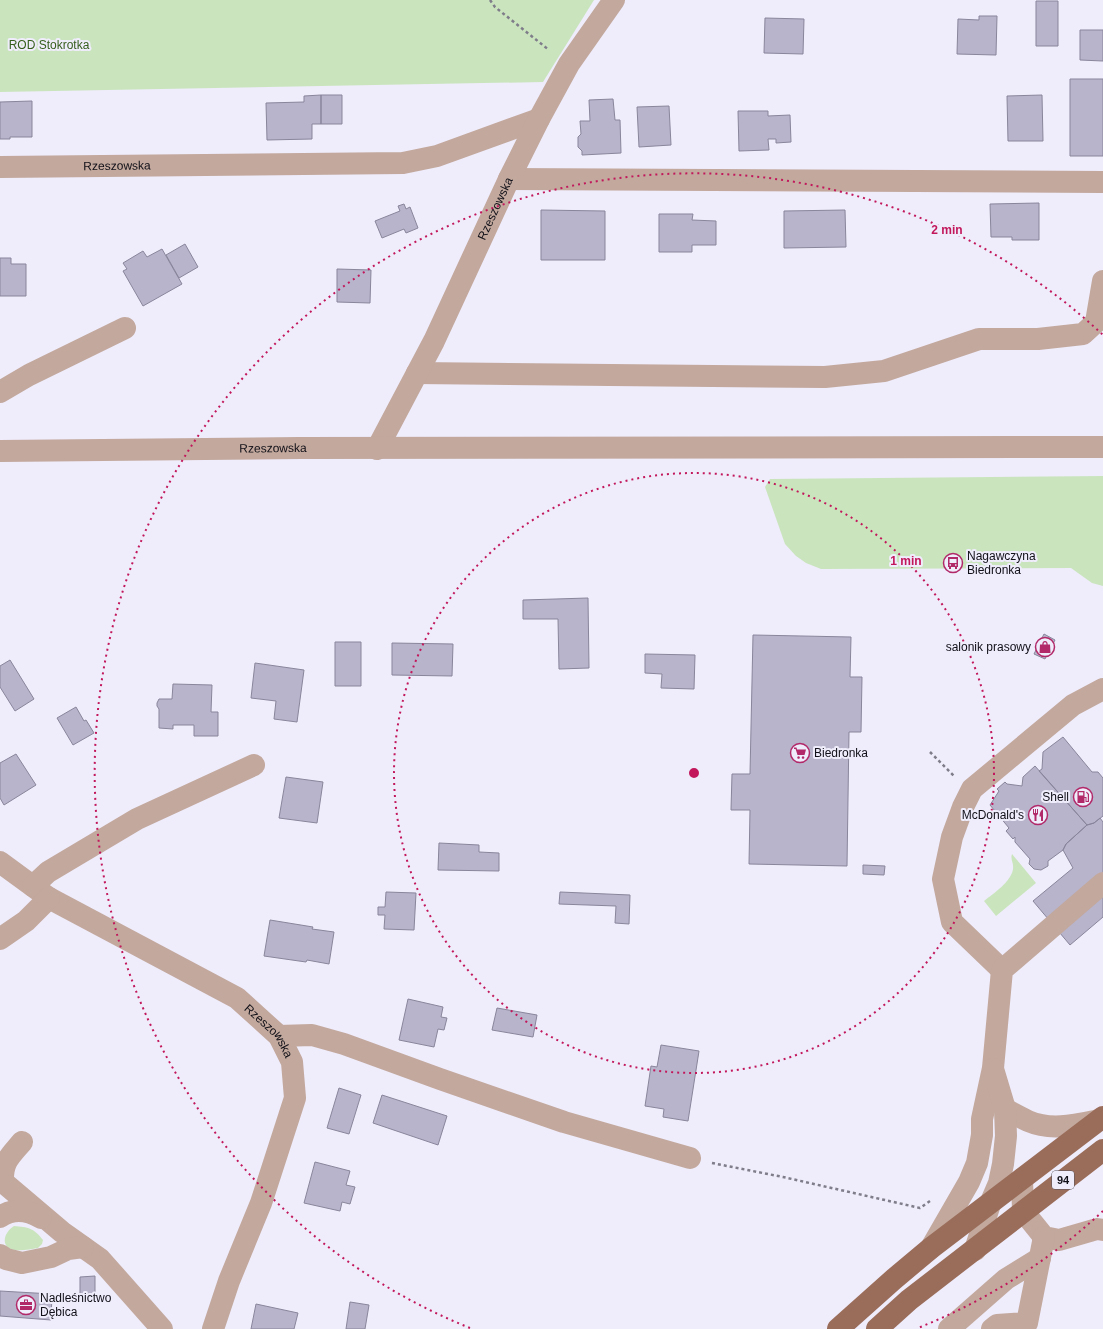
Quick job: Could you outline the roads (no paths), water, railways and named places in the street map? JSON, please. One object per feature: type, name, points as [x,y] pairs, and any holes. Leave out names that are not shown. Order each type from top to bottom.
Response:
[{"type":"main road","name":"94","points":[[838,1329],[931,1248],[1101,1119]]},
{"type":"main road","name":"94","points":[[876,1329],[909,1300],[1103,1150]]},
{"type":"street","points":[[538,119],[562,59],[614,0]]},
{"type":"street","name":"Rzeszowska","points":[[0,167],[402,164],[437,156],[538,119]]},
{"type":"street","name":"Rzeszowska","points":[[0,451],[300,448],[376,449],[434,341],[538,119]]},
{"type":"street","points":[[509,179],[1103,182]]},
{"type":"street","points":[[417,373],[825,377],[884,371],[979,339],[1038,339],[1083,334],[1096,322],[1103,281]]},
{"type":"street","points":[[0,392],[30,375],[125,328]]},
{"type":"street","points":[[376,449],[1103,447]]},
{"type":"street","points":[[1002,970],[952,922],[943,879],[952,836],[963,807],[972,790],[1073,705],[1103,689]]},
{"type":"street","points":[[0,939],[26,921],[41,892],[48,872],[137,819],[254,765]]},
{"type":"street","name":"Rzeszowska","points":[[0,862],[41,892],[237,998],[280,1036],[292,1062],[295,1098],[261,1203],[229,1282],[213,1329]]},
{"type":"street","points":[[931,1248],[969,1182],[977,1163],[982,1135],[982,1120],[993,1068],[1002,970],[1103,883]]},
{"type":"street","points":[[280,1036],[312,1035],[344,1044],[564,1122],[690,1158]]},
{"type":"street","points":[[975,1250],[990,1204],[999,1183],[1006,1136],[1005,1109],[993,1068]]},
{"type":"street","points":[[1005,1109],[1028,1121],[1047,1126],[1069,1126],[1101,1119]]},
{"type":"street","points":[[22,1142],[5,1161],[2,1174],[3,1182],[62,1232]]},
{"type":"street","points":[[992,1329],[997,1325],[1027,1323],[1042,1248],[1024,1211],[1022,1179]]},
{"type":"street","points":[[0,1217],[5,1213],[20,1210],[38,1216],[62,1232],[100,1259],[162,1329]]},
{"type":"street","points":[[950,1329],[1042,1248],[1059,1240],[1097,1229],[1103,1230]]},
{"type":"street","points":[[0,1255],[6,1259],[22,1263],[51,1257],[68,1249],[83,1247]]},
{"type":"place","name":"Nagawczyna Biedronka","points":[[953,563]]},
{"type":"place","name":"salonik prasowy","points":[[1045,647]]},
{"type":"place","name":"Biedronka","points":[[800,753]]},
{"type":"place","name":"Shell","points":[[1083,797]]},
{"type":"place","name":"McDonald's","points":[[1038,815]]},
{"type":"place","name":"Nadleśnictwo Dębica","points":[[26,1305]]},
{"type":"park label","name":"ROD Stokrotka","points":[[49,45]]}]
